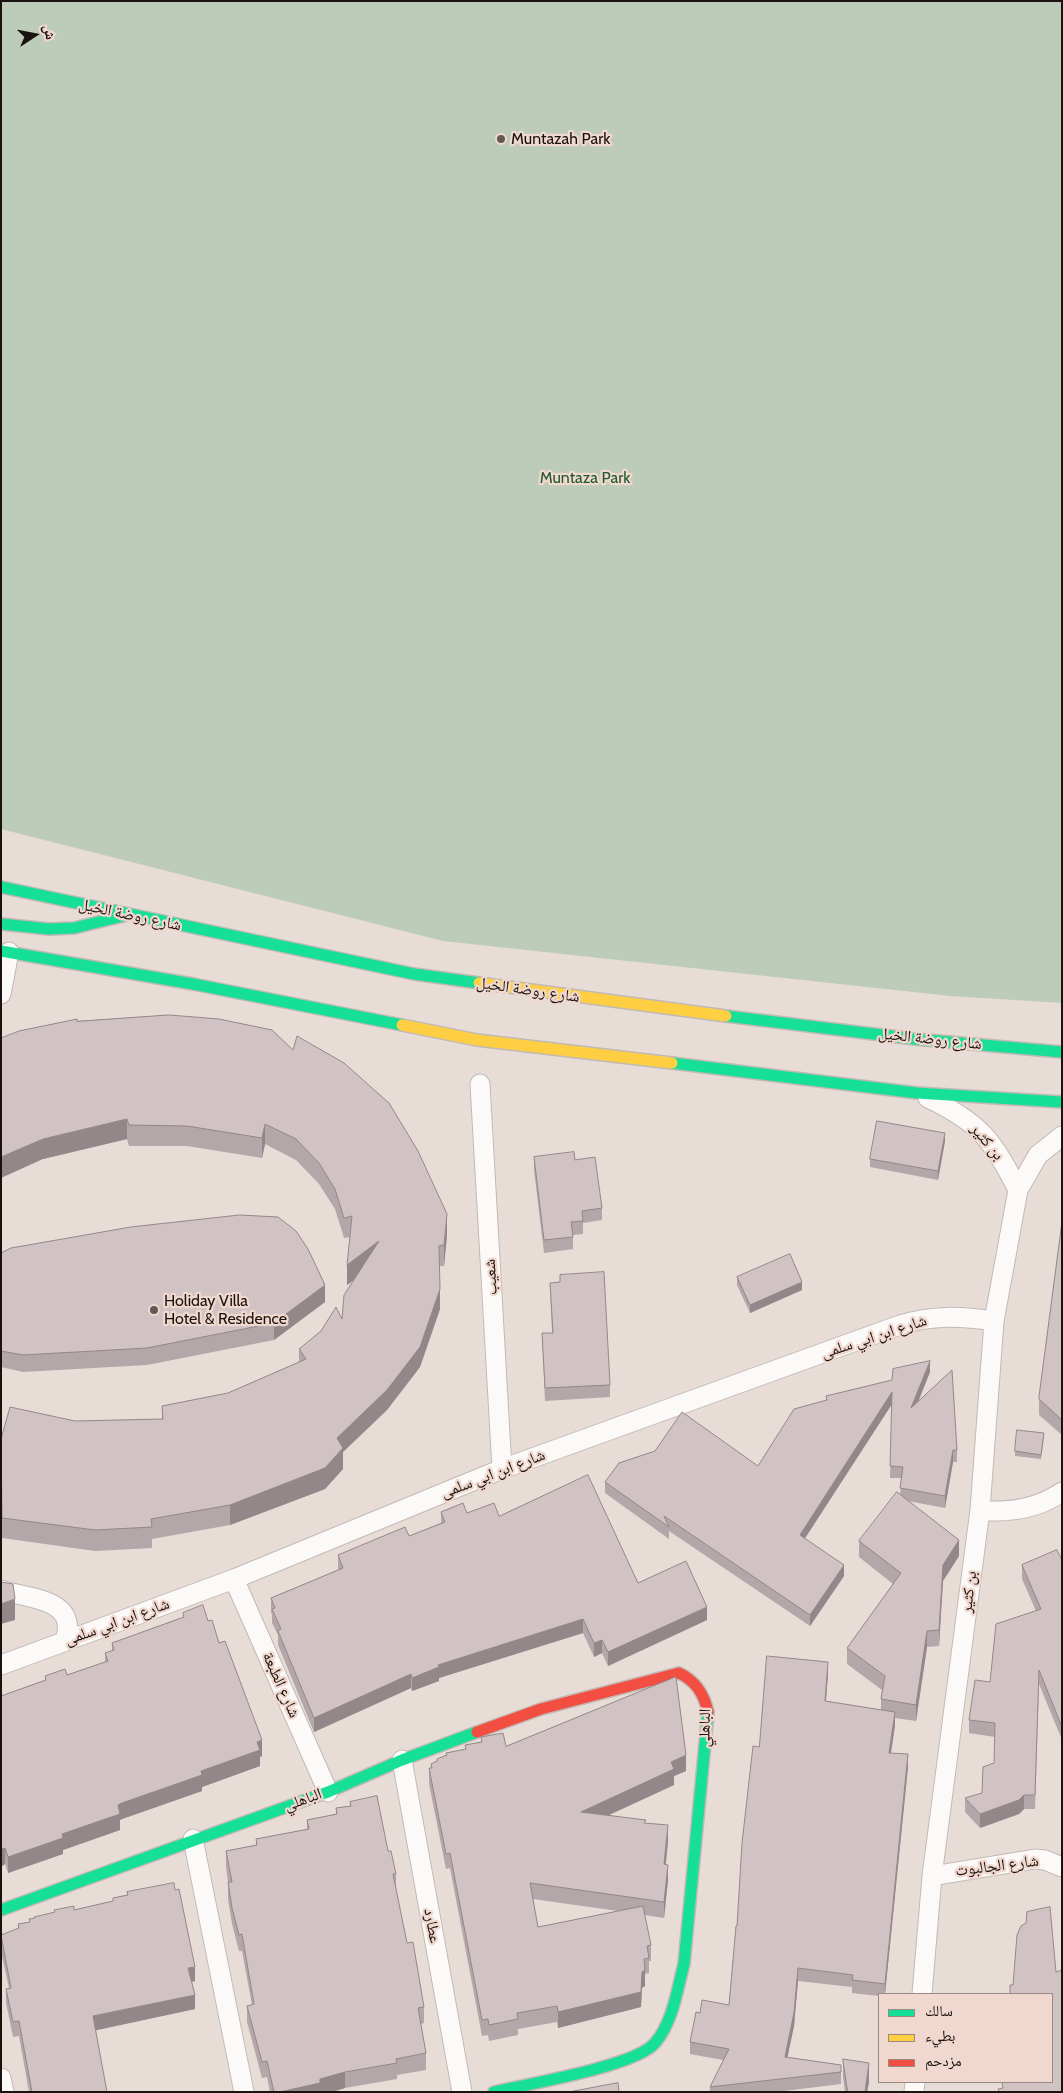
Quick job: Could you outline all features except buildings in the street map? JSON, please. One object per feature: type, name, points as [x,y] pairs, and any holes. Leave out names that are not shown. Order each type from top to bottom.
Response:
[{"type":"main road","name":"شارع روضة الخيل","points":[[1,887],[414,974],[905,1038],[1062,1052]]},
{"type":"main road","points":[[1,924],[48,929],[74,928],[127,915]]},
{"type":"main road","points":[[5,952],[193,984],[476,1040],[917,1093],[1062,1102]]},
{"type":"main road","name":"الباهلي","points":[[1,1910],[193,1839],[328,1792],[402,1760],[541,1709],[680,1673],[696,1684],[705,1696],[708,1714],[684,1964],[674,2004],[657,2041],[646,2052],[627,2061],[494,2092]]},
{"type":"street","points":[[1,994],[5,952]]},
{"type":"street","name":"شعيب","points":[[480,1084],[502,1469]]},
{"type":"street","name":"بن كثير","points":[[917,1093],[971,1122],[1000,1154],[1018,1190]]},
{"type":"street","name":"بن كثير","points":[[922,1993],[932,1876],[980,1510],[994,1321],[1018,1190],[1038,1155],[1062,1136]]},
{"type":"street","name":"شارع ابن ابي سلمى","points":[[1,1665],[234,1579],[502,1469],[918,1320],[948,1316],[994,1321]]},
{"type":"street","points":[[980,1510],[1012,1511],[1027,1508],[1062,1492]]},
{"type":"street","name":"شارع الطبعة","points":[[234,1579],[328,1792]]},
{"type":"street","points":[[1,1590],[48,1601],[56,1606],[66,1618],[68,1634],[65,1641]]},
{"type":"street","name":"عطارد","points":[[402,1760],[462,2092]]},
{"type":"street","points":[[193,1839],[244,2092]]},
{"type":"street","name":"شارع الجالبوت","points":[[932,1876],[1035,1859],[1045,1860],[1062,1867]]},
{"type":"street","points":[[1,2078],[4,2092]]},
{"type":"green space","name":"Muntaza Park","points":[[1,1],[1062,1],[1062,1003],[950,996],[443,941],[1,829]]},
{"type":"traffic: fast","points":[[1,887],[414,974],[479,983]]},
{"type":"traffic: fast","points":[[1,924],[49,929],[74,928],[127,915]]},
{"type":"traffic: fast","points":[[1,951],[193,984],[402,1025]]},
{"type":"traffic: fast","points":[[726,1016],[915,1039],[1062,1052]]},
{"type":"traffic: fast","points":[[672,1063],[917,1093],[1062,1102]]},
{"type":"traffic: fast","points":[[494,2092],[605,2067],[644,2051],[655,2043],[661,2035],[674,2005],[684,1964],[708,1712]]},
{"type":"traffic: fast","points":[[1,1910],[328,1792],[402,1760],[477,1732]]},
{"type":"traffic: slow","points":[[479,983],[726,1016]]},
{"type":"traffic: slow","points":[[402,1025],[477,1040],[672,1063]]},
{"type":"traffic: jam","points":[[477,1732],[541,1709],[679,1673],[695,1684],[704,1699],[708,1712]]},
{"type":"place","name":"Muntazah Park","points":[[501,139]]},
{"type":"place","name":"Holiday Villa Hotel & Residence","points":[[154,1310]]}]
